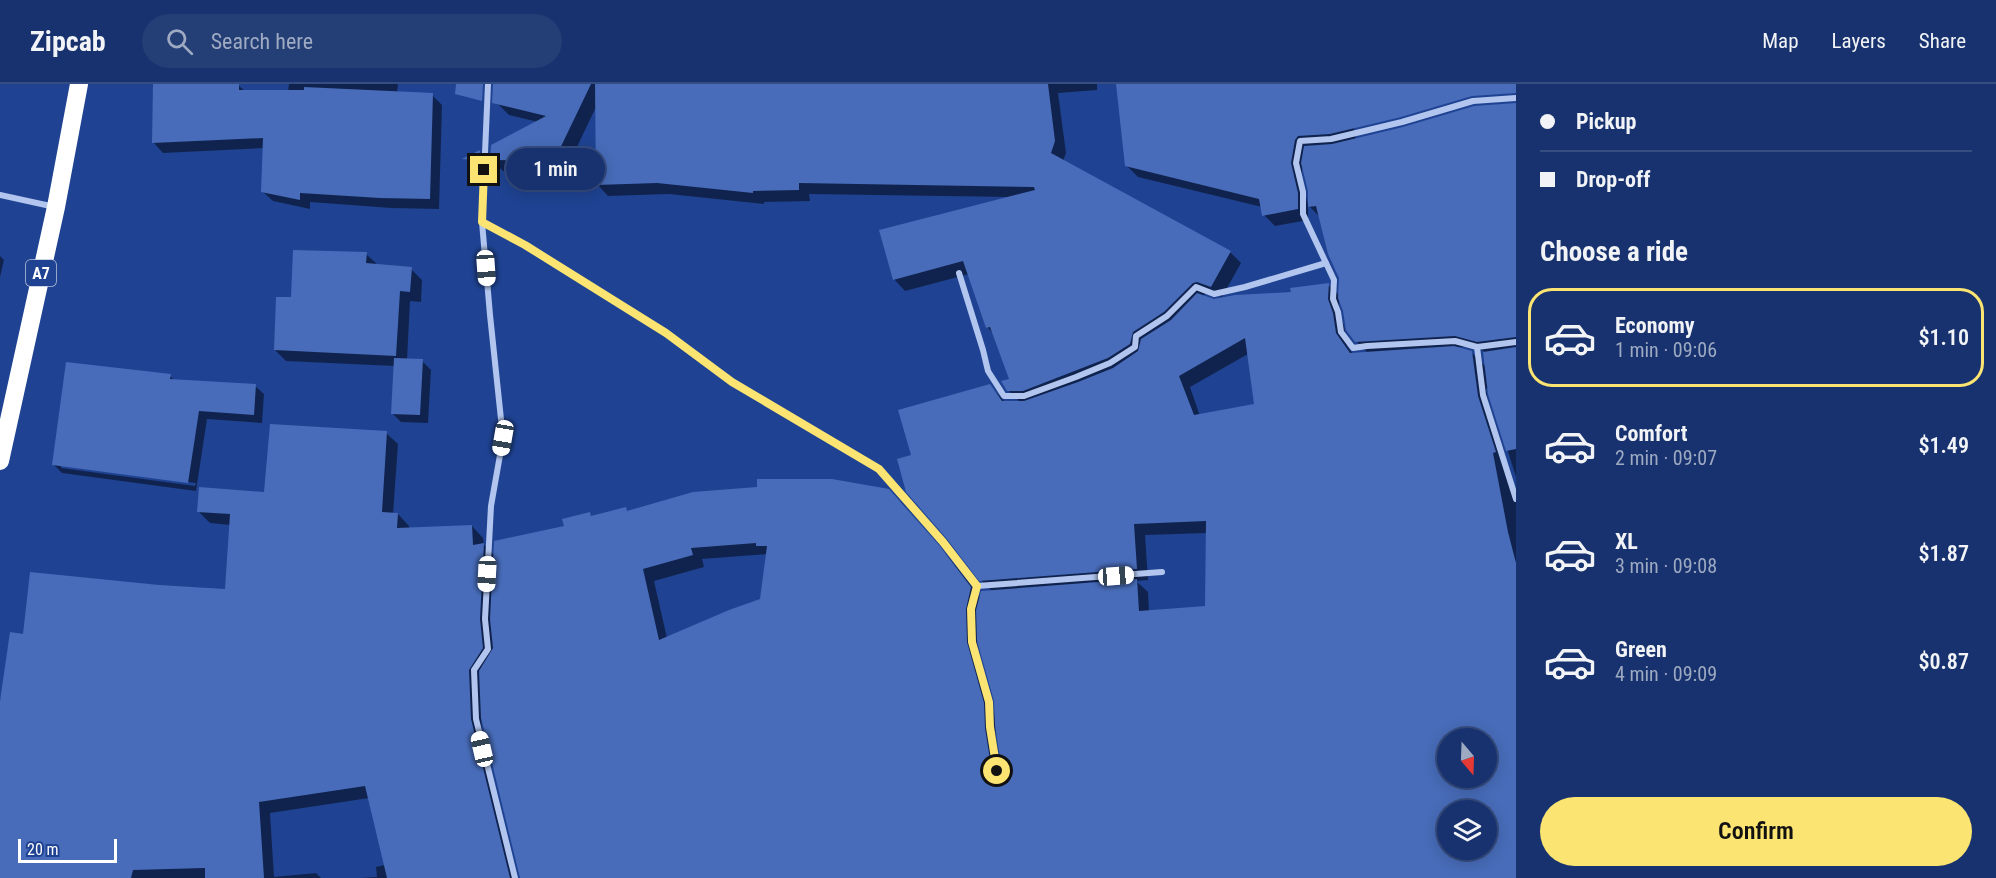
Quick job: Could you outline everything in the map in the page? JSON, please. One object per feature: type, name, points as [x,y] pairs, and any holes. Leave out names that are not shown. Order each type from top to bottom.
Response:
[{"type":"highway","name":"A7","points":[[0,460],[56,207],[79,84]]},
{"type":"street","points":[[488,84],[482,222],[503,438],[491,506],[485,620],[488,649],[474,670],[476,719],[515,878]]},
{"type":"street","points":[[1516,98],[1473,101],[1402,122],[1332,139],[1300,141],[1296,163],[1303,192],[1303,214],[1334,280],[1333,299],[1341,332],[1353,348],[1455,341],[1477,347],[1516,342]]},
{"type":"street","points":[[0,195],[56,207]]},
{"type":"street","points":[[482,222],[525,245],[666,333],[732,382],[879,469],[943,542],[977,586]]},
{"type":"street","points":[[959,273],[988,371],[1004,396],[1024,396],[1110,363],[1130,352],[1135,347],[1136,336],[1167,316],[1196,287],[1214,294],[1326,263]]},
{"type":"street","points":[[1477,347],[1483,395],[1516,499]]},
{"type":"street","points":[[977,586],[1162,572]]},
{"type":"street","points":[[977,586],[971,609],[972,642],[989,702],[990,727],[997,771]]},
{"type":"building","points":[[153,84],[239,84],[239,90],[304,90],[304,87],[433,93],[430,199],[300,193],[300,200],[261,192],[263,138],[152,143]]},
{"type":"building","points":[[456,84],[483,84],[482,101],[455,94]]},
{"type":"building","points":[[493,84],[591,84],[554,161],[490,160],[491,145],[546,116],[492,103]]},
{"type":"building","points":[[595,84],[1048,84],[1055,141],[1051,153],[1231,251],[1211,287],[1197,282],[1193,283],[1164,312],[1133,332],[1130,344],[1108,358],[1023,391],[1007,391],[1001,381],[1009,379],[990,327],[986,328],[963,261],[893,280],[879,230],[1035,190],[1034,187],[799,183],[799,190],[753,191],[753,193],[657,183],[596,185]]},
{"type":"building","points":[[1116,84],[1516,84],[1516,93],[1472,96],[1401,117],[1330,134],[1298,136],[1295,140],[1291,163],[1298,193],[1298,209],[1262,216],[1259,199],[1125,166]]},
{"type":"building","points":[[1516,103],[1516,337],[1477,342],[1455,336],[1355,342],[1346,330],[1338,298],[1339,278],[1328,254],[1316,206],[1308,207],[1308,191],[1301,163],[1304,146],[1332,144],[1403,127],[1474,106]]},
{"type":"building","points":[[480,150],[479,160],[462,159]]},
{"type":"building","points":[[293,250],[367,252],[366,263],[412,267],[410,292],[400,291],[396,356],[274,350],[276,297],[291,297]]},
{"type":"building","points":[[1329,283],[1328,299],[1336,333],[1350,353],[1454,346],[1472,351],[1478,396],[1496,452],[1493,453],[1516,563],[1516,878],[520,878],[481,718],[479,671],[493,648],[490,619],[494,541],[564,526],[562,519],[590,512],[591,516],[626,507],[627,511],[693,492],[757,487],[757,479],[832,479],[889,489],[939,545],[971,587],[966,609],[967,642],[984,703],[985,728],[992,772],[998,776],[1002,770],[995,726],[994,701],[977,641],[976,610],[981,591],[1137,579],[1139,611],[1205,606],[1206,521],[1134,524],[1137,569],[979,581],[947,539],[906,492],[897,459],[911,455],[898,410],[990,384],[1002,401],[1024,401],[1113,368],[1138,351],[1141,339],[1171,320],[1197,293],[1214,299],[1235,295],[1291,292],[1290,288]],"holes":[[[1245,338],[1254,404],[1194,415],[1179,376]],[[756,543],[756,546],[767,546],[760,599],[659,640],[643,569],[693,555],[691,548]]]},
{"type":"building","points":[[1516,347],[1516,449],[1506,451],[1488,394],[1483,352]]},
{"type":"building","points":[[394,358],[423,359],[420,415],[391,414]]},
{"type":"building","points":[[66,362],[171,374],[170,379],[256,384],[254,415],[199,411],[188,483],[52,465]]},
{"type":"building","points":[[270,424],[387,431],[382,512],[398,513],[397,528],[472,525],[473,545],[484,543],[480,619],[483,648],[469,670],[471,719],[510,878],[387,878],[365,786],[259,802],[264,878],[205,878],[205,868],[133,870],[131,878],[0,878],[0,701],[10,632],[23,634],[30,572],[225,589],[230,514],[197,512],[199,487],[264,492]]},
{"type":"route","points":[[484,170],[482,222],[525,245],[666,333],[732,382],[879,469],[943,542],[977,586],[971,609],[972,642],[986,686],[997,771]]}]
